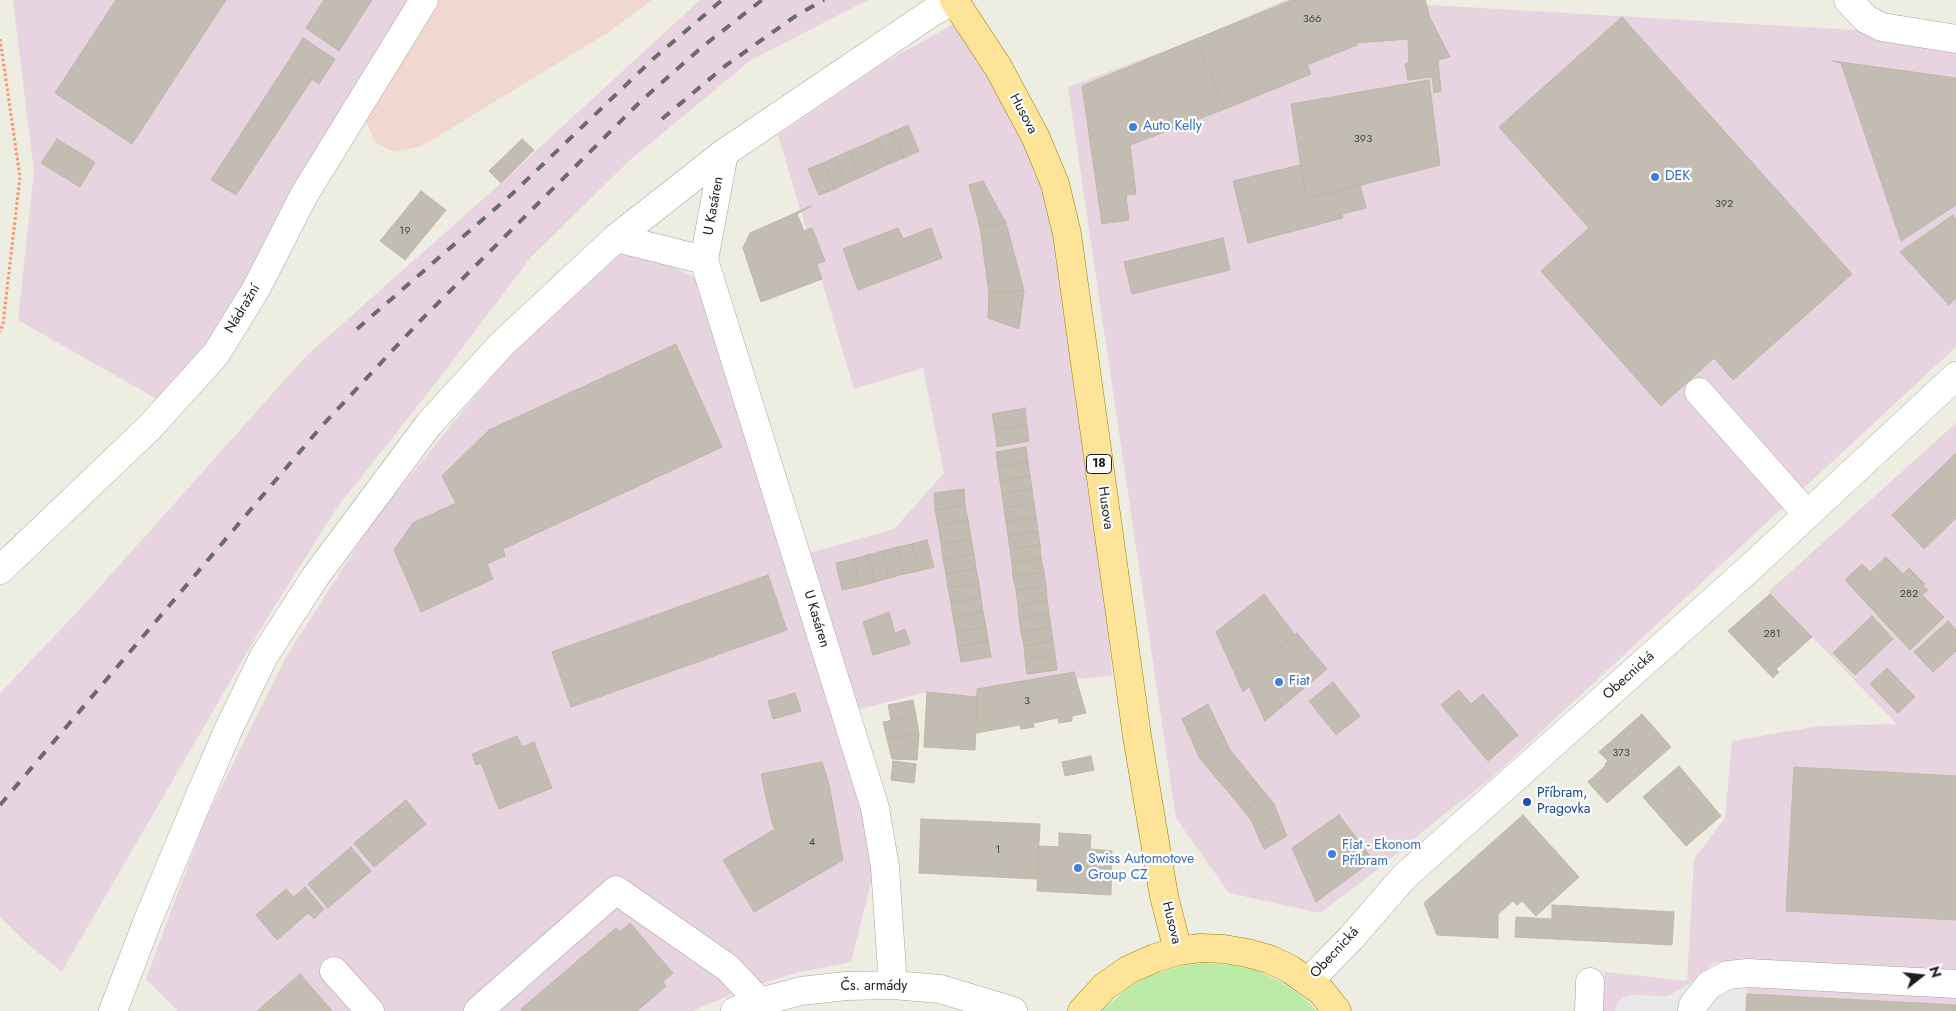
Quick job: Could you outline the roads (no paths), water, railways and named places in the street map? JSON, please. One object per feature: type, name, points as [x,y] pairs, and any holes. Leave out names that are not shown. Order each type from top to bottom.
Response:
[{"type":"main road","name":"Husova","points":[[954,0],[998,68],[1036,138],[1057,192],[1067,234],[1137,736],[1164,896],[1178,951]]},
{"type":"main road","points":[[1082,1011],[1104,988],[1128,970],[1155,958],[1178,951],[1201,948],[1247,952],[1269,959],[1290,970],[1321,991],[1337,1011]]},
{"type":"street","name":"Nádražní","points":[[0,570],[150,427],[216,354],[256,289],[304,195],[424,0]]},
{"type":"street","points":[[113,1011],[148,920],[229,728],[264,656],[315,576],[429,424],[502,344],[616,238],[724,152],[934,11],[954,0]]},
{"type":"street","points":[[1848,0],[1866,19],[1882,27],[1956,39]]},
{"type":"street","name":"U Kasáren","points":[[724,152],[704,260],[875,808],[885,867],[893,985]]},
{"type":"street","points":[[616,238],[704,260]]},
{"type":"street","name":"Obecnická","points":[[1308,982],[1350,938],[1404,876],[1751,567],[1956,376]]},
{"type":"street","points":[[1699,392],[1807,514]]},
{"type":"street","points":[[478,1011],[616,890],[728,968],[760,1002]]},
{"type":"street","points":[[334,971],[370,1011]]},
{"type":"street","points":[[1692,1011],[1693,1005],[1709,986],[1728,975],[1748,973],[1956,984]]},
{"type":"street","points":[[1589,1011],[1590,982]]},
{"type":"street","name":"Čs. armády","points":[[735,1011],[801,991],[846,986],[893,985],[940,989],[1013,1011]]},
{"type":"railway","points":[[357,329],[512,194],[653,59],[722,0]]},
{"type":"railway","points":[[0,805],[320,428],[421,320],[641,101],[702,47],[762,0]]},
{"type":"railway","points":[[662,119],[725,66],[797,15],[824,0]]},
{"type":"place","name":"Auto Kelly","points":[[1133,127]]},
{"type":"place","name":"DEK","points":[[1655,177]]},
{"type":"place","name":"Fiat","points":[[1279,682]]},
{"type":"place","name":"Příbram, Pragovka","points":[[1527,802]]},
{"type":"place","name":"Fiat - Ekonom Příbram","points":[[1332,854]]},
{"type":"place","name":"Swiss Automotove Group CZ","points":[[1078,868]]}]
